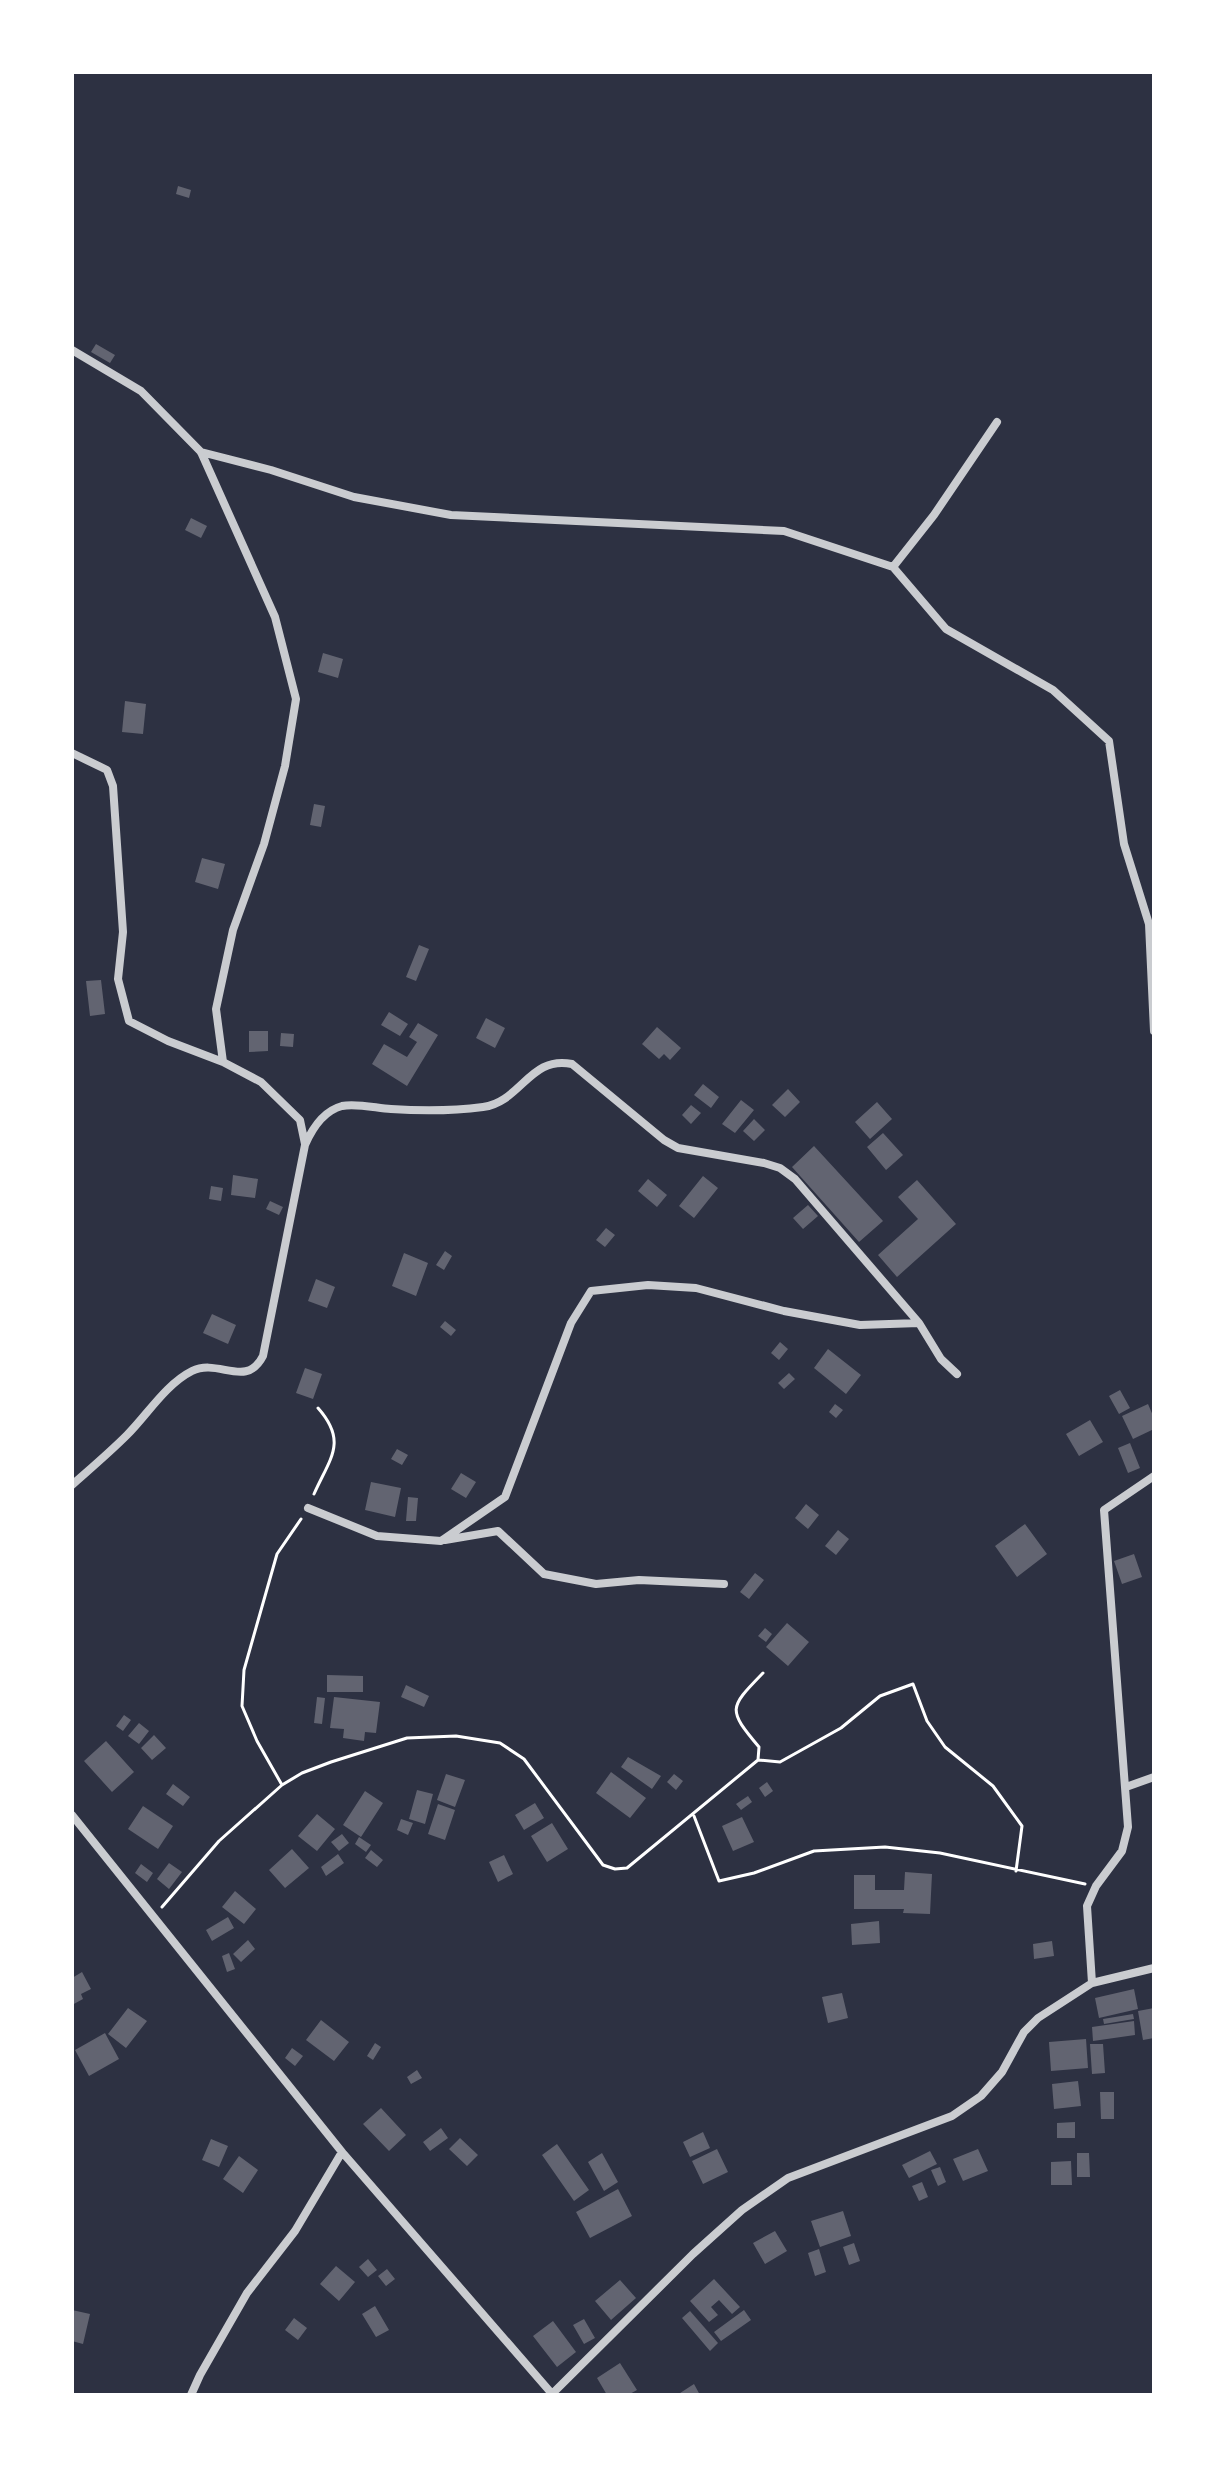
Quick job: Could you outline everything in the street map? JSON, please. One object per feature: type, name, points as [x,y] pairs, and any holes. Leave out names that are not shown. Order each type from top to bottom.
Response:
[{"type":"street","points":[[72,350],[141,391],[201,452],[275,617],[296,699],[285,766],[264,844],[233,930],[216,1009],[223,1062]]},
{"type":"street","points":[[893,567],[934,515],[997,422]]},
{"type":"street","points":[[201,452],[271,470],[354,497],[451,515],[784,531],[893,567],[946,629],[1053,690],[1109,741],[1124,844],[1149,924],[1154,1031]]},
{"type":"street","points":[[72,753],[107,770],[113,786],[123,932],[118,979],[129,1021],[261,1082],[300,1120],[305,1145]]},
{"type":"street","points":[[72,1485],[125,1437],[182,1377],[195,1369],[209,1367],[247,1372],[257,1368],[263,1356],[305,1145],[312,1129],[324,1116],[342,1106],[412,1110],[484,1107],[502,1102],[544,1065],[559,1062],[572,1064],[664,1140],[678,1148],[764,1163],[780,1168],[795,1179],[919,1323],[941,1359],[957,1374]]},
{"type":"street","points":[[441,1541],[505,1497],[571,1323],[591,1291],[648,1285],[696,1288],[784,1311],[860,1325],[919,1323]]},
{"type":"street","points":[[1092,1983],[1087,1906],[1096,1886],[1122,1851],[1128,1827],[1104,1510],[1154,1476]]},
{"type":"street","points":[[308,1508],[377,1536],[441,1541],[498,1531],[544,1574],[596,1584],[639,1580],[724,1584]]},
{"type":"street","points":[[1126,1787],[1154,1777]]},
{"type":"street","points":[[72,1815],[342,2152],[552,2395],[693,2254],[742,2210],[788,2178],[952,2116],[981,2096],[995,2080],[1024,2032],[1038,2018],[1092,1983],[1154,1968]]},
{"type":"street","points":[[191,2395],[247,2293],[295,2231],[342,2152]]},
{"type":"path","points":[[282,1785],[257,1741],[242,1706],[244,1670],[277,1554],[308,1508],[334,1448],[336,1437],[332,1423],[318,1408]]},
{"type":"path","points":[[153,1918],[219,1841],[282,1785],[331,1762],[407,1738],[456,1736],[500,1743],[524,1759],[603,1865],[615,1869],[627,1868],[758,1760],[759,1747],[736,1719],[736,1708],[739,1698],[763,1673]]},
{"type":"path","points":[[758,1760],[780,1762],[841,1728],[880,1696],[913,1684],[927,1721],[945,1747],[993,1786],[1022,1826],[1016,1871]]},
{"type":"path","points":[[694,1815],[719,1881],[754,1873],[814,1851],[885,1847],[940,1853],[1096,1886]]},
{"type":"building","points":[[178,186],[191,190],[189,198],[176,194]]},
{"type":"building","points":[[96,344],[115,355],[110,363],[91,352]]},
{"type":"building","points":[[191,518],[207,526],[201,538],[185,530]]},
{"type":"building","points":[[323,653],[343,659],[338,678],[318,672]]},
{"type":"building","points":[[125,701],[146,704],[143,734],[122,732]]},
{"type":"building","points":[[314,804],[325,806],[321,827],[310,825]]},
{"type":"building","points":[[202,858],[225,864],[218,889],[195,882]]},
{"type":"building","points":[[419,945],[429,949],[416,981],[406,977]]},
{"type":"building","points":[[101,980],[105,1014],[90,1016],[86,981]]},
{"type":"building","points":[[389,1012],[408,1024],[400,1036],[381,1025]]},
{"type":"building","points":[[486,1018],[505,1028],[495,1048],[476,1038]]},
{"type":"building","points":[[418,1023],[438,1035],[407,1086],[372,1064],[384,1044],[407,1057],[417,1042],[409,1037]]},
{"type":"building","points":[[657,1027],[681,1048],[670,1060],[664,1054],[659,1059],[642,1044]]},
{"type":"building","points":[[249,1031],[268,1031],[268,1051],[249,1052]]},
{"type":"building","points":[[281,1033],[294,1034],[293,1047],[280,1046]]},
{"type":"building","points":[[703,1084],[719,1097],[711,1108],[694,1095]]},
{"type":"building","points":[[788,1089],[800,1102],[785,1117],[772,1105]]},
{"type":"building","points":[[741,1100],[754,1110],[735,1133],[722,1124]]},
{"type":"building","points":[[877,1102],[892,1119],[870,1139],[855,1122]]},
{"type":"building","points":[[691,1105],[701,1113],[691,1124],[682,1115]]},
{"type":"building","points":[[754,1119],[765,1130],[754,1141],[743,1131]]},
{"type":"building","points":[[883,1133],[903,1155],[886,1170],[867,1147]]},
{"type":"building","points":[[814,1146],[883,1221],[859,1242],[792,1167]]},
{"type":"building","points":[[233,1175],[258,1179],[255,1198],[231,1195]]},
{"type":"building","points":[[703,1176],[718,1188],[694,1218],[679,1206]]},
{"type":"building","points":[[648,1179],[667,1195],[657,1207],[638,1191]]},
{"type":"building","points":[[917,1180],[956,1224],[897,1277],[878,1255],[918,1219],[898,1197]]},
{"type":"building","points":[[211,1186],[223,1188],[221,1201],[209,1199]]},
{"type":"building","points":[[270,1201],[283,1207],[279,1215],[266,1209]]},
{"type":"building","points":[[808,1205],[818,1216],[803,1229],[793,1218]]},
{"type":"building","points":[[606,1228],[615,1235],[605,1247],[596,1240]]},
{"type":"building","points":[[445,1251],[452,1256],[444,1270],[436,1265]]},
{"type":"building","points":[[404,1253],[428,1263],[416,1296],[392,1286]]},
{"type":"building","points":[[316,1279],[335,1287],[327,1308],[308,1301]]},
{"type":"building","points":[[212,1314],[236,1325],[228,1344],[203,1333]]},
{"type":"building","points":[[445,1321],[456,1330],[451,1336],[440,1327]]},
{"type":"building","points":[[780,1342],[788,1349],[779,1360],[771,1353]]},
{"type":"building","points":[[828,1349],[861,1375],[846,1394],[814,1368]]},
{"type":"building","points":[[305,1368],[322,1374],[313,1399],[296,1393]]},
{"type":"building","points":[[789,1373],[795,1379],[784,1389],[778,1383]]},
{"type":"building","points":[[1120,1390],[1130,1408],[1119,1414],[1109,1396]]},
{"type":"building","points":[[835,1404],[843,1410],[836,1418],[829,1412]]},
{"type":"building","points":[[1148,1404],[1154,1418],[1154,1429],[1133,1439],[1122,1416]]},
{"type":"building","points":[[1090,1420],[1103,1442],[1079,1456],[1066,1434]]},
{"type":"building","points":[[1130,1443],[1140,1468],[1128,1473],[1118,1448]]},
{"type":"building","points":[[397,1449],[408,1455],[402,1465],[391,1459]]},
{"type":"building","points":[[461,1473],[476,1482],[466,1498],[451,1489]]},
{"type":"building","points":[[371,1482],[401,1488],[395,1517],[365,1510]]},
{"type":"building","points":[[408,1497],[418,1498],[416,1521],[406,1521]]},
{"type":"building","points":[[806,1504],[819,1515],[808,1529],[795,1518]]},
{"type":"building","points":[[1025,1524],[1047,1554],[1017,1577],[995,1546]]},
{"type":"building","points":[[838,1530],[849,1539],[836,1555],[825,1546]]},
{"type":"building","points":[[1134,1554],[1142,1577],[1122,1584],[1114,1561]]},
{"type":"building","points":[[755,1573],[764,1580],[749,1599],[740,1592]]},
{"type":"building","points":[[787,1623],[809,1642],[788,1666],[766,1647]]},
{"type":"building","points":[[765,1628],[772,1634],[766,1642],[758,1636]]},
{"type":"building","points":[[327,1675],[363,1676],[363,1692],[327,1692]]},
{"type":"building","points":[[406,1685],[429,1696],[424,1707],[401,1697]]},
{"type":"building","points":[[317,1697],[325,1698],[322,1724],[314,1723]]},
{"type":"building","points":[[334,1697],[380,1702],[376,1733],[365,1732],[364,1741],[343,1738],[344,1729],[330,1728]]},
{"type":"building","points":[[124,1715],[131,1720],[123,1731],[116,1726]]},
{"type":"building","points":[[139,1723],[149,1731],[139,1744],[128,1736]]},
{"type":"building","points":[[154,1735],[166,1748],[152,1760],[141,1748]]},
{"type":"building","points":[[106,1741],[134,1772],[112,1792],[84,1761]]},
{"type":"building","points":[[628,1757],[661,1776],[652,1789],[621,1767]]},
{"type":"building","points":[[611,1772],[646,1798],[630,1818],[596,1793]]},
{"type":"building","points":[[446,1774],[465,1780],[455,1807],[437,1800]]},
{"type":"building","points":[[674,1774],[683,1781],[676,1790],[667,1782]]},
{"type":"building","points":[[767,1782],[773,1791],[765,1797],[759,1788]]},
{"type":"building","points":[[173,1784],[190,1797],[183,1806],[166,1794]]},
{"type":"building","points":[[417,1790],[433,1794],[425,1824],[409,1819]]},
{"type":"building","points":[[365,1791],[383,1803],[361,1837],[343,1825]]},
{"type":"building","points":[[748,1796],[752,1802],[741,1810],[736,1804]]},
{"type":"building","points":[[535,1803],[544,1818],[524,1830],[515,1815]]},
{"type":"building","points":[[438,1804],[455,1810],[445,1840],[428,1834]]},
{"type":"building","points":[[143,1806],[173,1826],[158,1849],[128,1829]]},
{"type":"building","points":[[317,1814],[335,1829],[317,1851],[298,1836]]},
{"type":"building","points":[[742,1817],[754,1842],[733,1851],[722,1826]]},
{"type":"building","points":[[401,1819],[413,1823],[408,1835],[397,1830]]},
{"type":"building","points":[[552,1823],[568,1849],[547,1862],[531,1836]]},
{"type":"building","points":[[342,1834],[349,1843],[339,1851],[331,1842]]},
{"type":"building","points":[[359,1837],[371,1845],[366,1852],[355,1844]]},
{"type":"building","points":[[292,1849],[309,1868],[285,1888],[269,1870]]},
{"type":"building","points":[[371,1850],[383,1860],[377,1867],[365,1858]]},
{"type":"building","points":[[338,1854],[344,1863],[326,1876],[321,1867]]},
{"type":"building","points":[[504,1855],[513,1874],[498,1882],[489,1862]]},
{"type":"building","points":[[169,1863],[182,1872],[169,1889],[157,1879]]},
{"type":"building","points":[[141,1864],[153,1873],[147,1882],[135,1873]]},
{"type":"building","points":[[905,1872],[932,1874],[930,1914],[903,1913],[904,1909],[854,1909],[854,1875],[875,1875],[875,1890],[904,1890]]},
{"type":"building","points":[[235,1891],[256,1909],[244,1924],[222,1907]]},
{"type":"building","points":[[228,1917],[234,1928],[212,1941],[206,1930]]},
{"type":"building","points":[[879,1921],[880,1943],[852,1945],[851,1924]]},
{"type":"building","points":[[248,1940],[255,1949],[241,1962],[233,1954]]},
{"type":"building","points":[[1052,1941],[1054,1956],[1034,1959],[1033,1944]]},
{"type":"building","points":[[229,1953],[235,1969],[227,1972],[222,1956]]},
{"type":"building","points":[[82,1972],[91,1989],[81,1994],[83,1999],[72,2005],[72,1978]]},
{"type":"building","points":[[1134,1989],[1138,2009],[1099,2018],[1095,1998]]},
{"type":"building","points":[[842,1993],[848,2018],[828,2023],[822,1997]]},
{"type":"building","points":[[128,2008],[147,2021],[126,2048],[108,2034]]},
{"type":"building","points":[[1154,2008],[1154,2038],[1143,2040],[1138,2011]]},
{"type":"building","points":[[1133,2014],[1134,2019],[1104,2024],[1103,2019]]},
{"type":"building","points":[[321,2020],[349,2042],[334,2061],[306,2040]]},
{"type":"building","points":[[1134,2021],[1135,2035],[1093,2041],[1092,2027]]},
{"type":"building","points":[[105,2033],[119,2059],[89,2076],[75,2050]]},
{"type":"building","points":[[1086,2039],[1088,2068],[1051,2071],[1049,2042]]},
{"type":"building","points":[[375,2043],[381,2047],[373,2060],[367,2056]]},
{"type":"building","points":[[1090,2044],[1103,2044],[1105,2073],[1092,2074]]},
{"type":"building","points":[[292,2048],[303,2056],[295,2066],[285,2058]]},
{"type":"building","points":[[417,2070],[422,2078],[411,2084],[407,2077]]},
{"type":"building","points":[[1078,2081],[1081,2106],[1054,2109],[1052,2084]]},
{"type":"building","points":[[1100,2092],[1114,2092],[1114,2119],[1101,2119]]},
{"type":"building","points":[[381,2108],[406,2135],[389,2151],[363,2124]]},
{"type":"building","points":[[1075,2122],[1075,2138],[1057,2138],[1057,2123]]},
{"type":"building","points":[[441,2128],[448,2138],[430,2151],[423,2142]]},
{"type":"building","points":[[703,2132],[710,2148],[690,2157],[683,2142]]},
{"type":"building","points":[[460,2138],[478,2155],[467,2166],[449,2149]]},
{"type":"building","points":[[211,2139],[228,2146],[219,2167],[202,2160]]},
{"type":"building","points":[[557,2144],[589,2190],[574,2201],[542,2155]]},
{"type":"building","points":[[717,2149],[728,2172],[703,2184],[692,2161]]},
{"type":"building","points":[[978,2149],[988,2171],[963,2181],[953,2159]]},
{"type":"building","points":[[930,2151],[937,2164],[909,2178],[902,2165]]},
{"type":"building","points":[[602,2153],[618,2182],[604,2191],[588,2162]]},
{"type":"building","points":[[1077,2153],[1089,2153],[1090,2177],[1077,2177]]},
{"type":"building","points":[[239,2156],[258,2170],[243,2193],[223,2179]]},
{"type":"building","points":[[1071,2161],[1072,2185],[1051,2185],[1051,2162]]},
{"type":"building","points":[[940,2167],[946,2182],[938,2186],[931,2170]]},
{"type":"building","points":[[922,2182],[928,2197],[919,2201],[912,2186]]},
{"type":"building","points":[[618,2189],[632,2216],[590,2238],[576,2212]]},
{"type":"building","points":[[843,2211],[851,2236],[820,2247],[811,2221]]},
{"type":"building","points":[[775,2231],[787,2251],[765,2264],[753,2243]]},
{"type":"building","points":[[854,2243],[860,2261],[849,2265],[843,2247]]},
{"type":"building","points":[[819,2249],[826,2272],[815,2276],[808,2253]]},
{"type":"building","points":[[368,2259],[377,2270],[368,2277],[359,2267]]},
{"type":"building","points":[[336,2266],[355,2282],[339,2301],[320,2284]]},
{"type":"building","points":[[387,2269],[395,2279],[386,2286],[378,2276]]},
{"type":"building","points":[[714,2279],[740,2307],[732,2314],[719,2300],[711,2307],[718,2315],[709,2322],[690,2301]]},
{"type":"building","points":[[620,2280],[636,2298],[611,2320],[595,2301]]},
{"type":"building","points":[[375,2306],[389,2330],[376,2337],[362,2314]]},
{"type":"building","points":[[72,2310],[90,2314],[83,2344],[72,2341]]},
{"type":"building","points":[[744,2310],[751,2320],[721,2341],[714,2332]]},
{"type":"building","points":[[690,2311],[718,2343],[710,2351],[682,2318]]},
{"type":"building","points":[[294,2318],[307,2328],[298,2340],[285,2330]]},
{"type":"building","points":[[584,2319],[595,2338],[584,2344],[573,2325]]},
{"type":"building","points":[[553,2321],[576,2352],[557,2367],[533,2336]]},
{"type":"building","points":[[620,2363],[637,2390],[628,2395],[607,2395],[597,2378]]},
{"type":"building","points":[[694,2384],[700,2395],[677,2395]]}]
